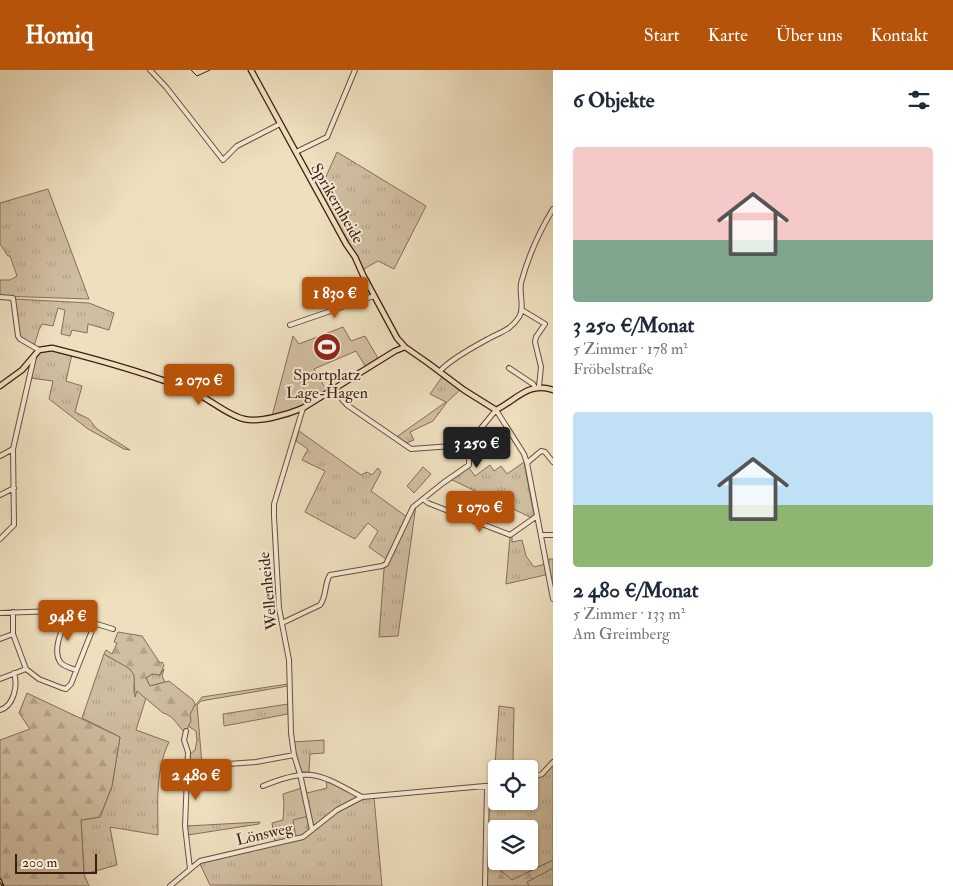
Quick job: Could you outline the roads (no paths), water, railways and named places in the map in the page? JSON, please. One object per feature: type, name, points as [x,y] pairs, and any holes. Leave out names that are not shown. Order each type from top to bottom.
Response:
[{"type":"main road","name":"Sprikernheide","points":[[251,70],[346,244],[355,257],[397,338],[405,347]]},
{"type":"main road","points":[[0,386],[22,370],[39,350],[52,348],[152,375],[196,393],[243,419],[254,420],[292,413],[304,408],[395,351],[405,347],[464,390],[496,410],[537,387],[553,390]]},
{"type":"street","points":[[150,70],[166,87],[223,160],[237,146],[280,124]]},
{"type":"street","points":[[296,152],[327,137],[355,70]]},
{"type":"street","points":[[440,372],[446,365],[497,336],[518,318],[522,310],[521,287],[525,270],[539,233],[553,209]]},
{"type":"street","points":[[290,325],[374,296]]},
{"type":"street","points":[[0,298],[13,298],[18,336],[20,340],[39,350]]},
{"type":"street","points":[[509,368],[537,387],[542,367],[535,342],[536,337],[545,324],[522,310]]},
{"type":"street","points":[[0,540],[14,525],[13,449],[34,356]]},
{"type":"street","points":[[333,389],[347,405],[411,449],[452,446],[466,448]]},
{"type":"street","name":"Wellenheide","points":[[304,408],[274,504],[275,545],[282,623],[289,660],[291,733],[294,755],[312,830]]},
{"type":"street","points":[[466,448],[490,415],[496,410],[524,454],[527,462],[553,599]]},
{"type":"street","points":[[282,623],[320,605],[324,599],[327,579],[330,575],[386,564],[413,507],[469,465],[466,448]]},
{"type":"street","points":[[0,456],[13,449]]},
{"type":"street","points":[[527,462],[541,451],[545,452],[553,462]]},
{"type":"street","points":[[0,495],[14,488]]},
{"type":"street","points":[[423,499],[428,503],[510,535],[537,516]]},
{"type":"street","points":[[541,535],[553,535]]},
{"type":"street","points":[[83,620],[87,608]]},
{"type":"street","points":[[0,613],[55,611],[113,629]]},
{"type":"street","points":[[12,612],[13,634],[26,669],[39,679],[66,689],[71,684],[95,623]]},
{"type":"street","points":[[68,615],[58,646],[58,657],[65,666],[76,670]]},
{"type":"street","points":[[0,640],[13,634]]},
{"type":"street","points":[[0,679],[26,669]]},
{"type":"street","points":[[0,710],[9,705],[16,685],[14,673]]},
{"type":"street","points":[[186,731],[184,743],[188,752],[186,826],[190,869]]},
{"type":"street","points":[[187,767],[256,762],[294,755]]},
{"type":"street","points":[[538,775],[542,774],[553,762]]},
{"type":"street","points":[[263,786],[300,774],[316,775],[327,778],[362,797]]},
{"type":"street","points":[[485,886],[487,787]]},
{"type":"street","name":"Lönsweg","points":[[170,886],[200,860],[303,837],[337,810],[362,797],[487,787]]},
{"type":"tram line","points":[[191,70],[197,76],[210,70]]},
{"type":"railway","points":[[0,880],[3,886]]},
{"type":"place","name":"Sportplatz Lage-Hagen","points":[[327,347]]}]
